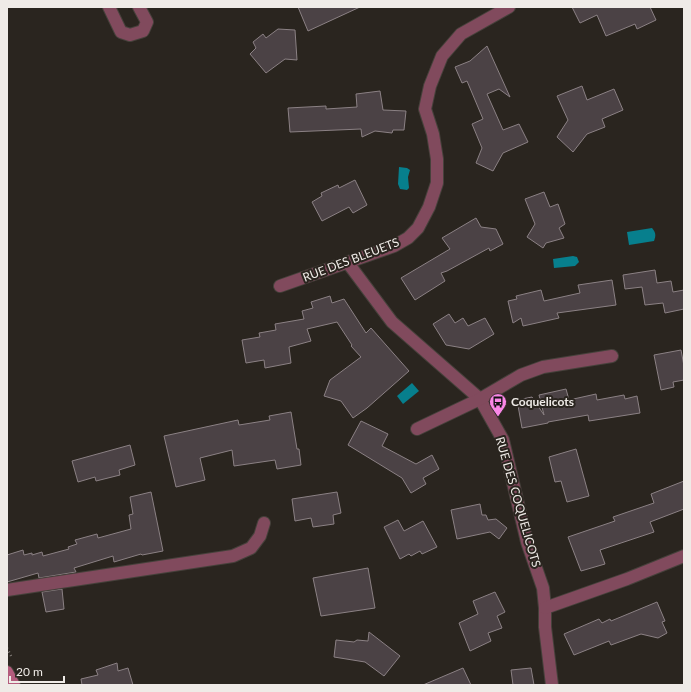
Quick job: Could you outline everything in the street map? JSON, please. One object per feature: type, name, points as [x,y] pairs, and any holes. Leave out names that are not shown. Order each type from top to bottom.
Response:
[{"type":"street","points":[[109,7],[121,32],[130,35],[143,31],[147,22],[139,7]]},
{"type":"street","name":"RUE DES BLEUETS","points":[[280,286],[394,246],[408,238],[418,228],[429,207],[437,183],[437,159],[433,134],[425,109],[430,86],[442,56],[461,34],[509,7]]},
{"type":"street","name":"RUE DES COQUELICOTS","points":[[348,263],[392,322],[480,399],[503,440],[527,542],[543,588],[545,608],[544,627],[552,685]]},
{"type":"street","points":[[417,429],[480,399],[521,375],[543,367],[612,356]]},
{"type":"street","points":[[7,590],[233,556],[251,548],[260,536],[264,523]]},
{"type":"street","points":[[545,608],[627,579],[684,556]]},
{"type":"street","points":[[7,672],[14,685]]},
{"type":"water","points":[[399,167],[410,170],[408,177],[409,188],[407,190],[400,189],[398,184]]},
{"type":"water","points":[[652,228],[655,234],[654,241],[629,245],[627,232]]},
{"type":"water","points":[[573,256],[577,257],[579,262],[575,266],[554,268],[553,259]]},
{"type":"water","points":[[412,383],[419,391],[403,404],[397,396]]},
{"type":"building","points":[[298,7],[360,7],[308,31]]},
{"type":"building","points":[[572,7],[650,7],[656,20],[637,29],[635,24],[606,36],[597,15],[580,23]]},
{"type":"building","points":[[278,29],[295,30],[297,60],[285,59],[266,73],[250,54],[256,48],[253,42],[263,34],[266,38]]},
{"type":"building","points":[[487,46],[510,97],[499,89],[487,94],[503,130],[519,124],[528,142],[503,153],[493,171],[476,163],[482,148],[472,124],[483,119],[467,81],[462,83],[455,67],[470,61]]},
{"type":"building","points":[[582,86],[587,100],[614,89],[623,110],[602,119],[605,127],[587,134],[573,152],[557,137],[568,120],[557,96]]},
{"type":"building","points":[[380,91],[383,110],[406,111],[404,130],[393,130],[392,133],[375,131],[362,137],[361,129],[290,132],[288,108],[326,106],[326,109],[357,107],[356,94]]},
{"type":"building","points":[[355,180],[367,205],[353,213],[349,207],[322,221],[312,202],[322,196],[321,193],[338,185],[339,188]]},
{"type":"building","points":[[544,192],[550,207],[558,204],[565,224],[559,228],[564,238],[546,243],[543,248],[527,237],[535,224],[525,199]]},
{"type":"building","points":[[476,218],[481,227],[496,229],[503,244],[490,251],[489,248],[441,273],[445,281],[415,300],[401,278],[450,249],[442,238]]},
{"type":"building","points":[[655,270],[657,283],[671,281],[673,292],[684,290],[684,309],[665,313],[663,303],[645,305],[642,287],[625,289],[623,275]]},
{"type":"building","points":[[612,280],[616,305],[557,313],[559,318],[523,326],[521,318],[513,323],[508,301],[517,299],[516,296],[541,290],[544,301],[580,293],[578,285]]},
{"type":"building","points":[[330,296],[332,303],[344,299],[366,333],[371,328],[409,371],[367,408],[353,418],[341,401],[324,396],[330,380],[361,357],[351,346],[352,345],[337,322],[307,329],[311,341],[289,347],[291,363],[265,368],[264,360],[246,363],[242,340],[260,337],[259,333],[276,330],[275,324],[304,319],[302,311],[313,308],[311,302]]},
{"type":"building","points":[[449,314],[455,323],[463,318],[468,326],[485,318],[494,334],[469,349],[446,345],[433,324]]},
{"type":"building","points":[[681,350],[684,366],[684,380],[673,382],[674,387],[661,390],[654,355]]},
{"type":"building","points":[[566,389],[569,400],[596,394],[597,400],[624,395],[625,399],[637,396],[640,413],[589,421],[588,415],[522,428],[517,400],[532,397],[544,415],[539,395]]},
{"type":"building","points":[[291,412],[301,465],[277,469],[275,460],[234,466],[232,450],[200,458],[205,480],[176,487],[164,436],[238,420],[239,425],[270,420],[269,416]]},
{"type":"building","points":[[361,421],[388,434],[382,446],[416,464],[432,455],[439,469],[423,478],[426,484],[411,493],[402,478],[348,445]]},
{"type":"building","points":[[130,445],[135,465],[119,470],[120,475],[96,481],[95,477],[78,482],[72,461]]},
{"type":"building","points":[[576,449],[589,496],[567,502],[561,481],[555,482],[549,457]]},
{"type":"building","points":[[684,481],[684,509],[650,522],[654,532],[600,550],[605,564],[581,571],[568,537],[615,521],[613,517],[654,503],[651,494]]},
{"type":"building","points":[[151,492],[163,551],[141,554],[114,562],[113,556],[74,568],[76,572],[39,578],[38,573],[7,582],[7,555],[23,550],[24,555],[32,553],[32,555],[42,552],[43,556],[69,549],[68,547],[77,544],[75,540],[97,534],[98,538],[131,529],[129,515],[133,514],[130,497]]},
{"type":"building","points":[[337,492],[341,513],[333,515],[334,524],[313,527],[311,518],[295,521],[292,499]]},
{"type":"building","points":[[480,504],[482,515],[486,515],[488,520],[496,519],[507,528],[499,539],[490,532],[457,539],[451,510]]},
{"type":"building","points":[[398,520],[404,531],[423,521],[437,547],[422,554],[420,551],[411,556],[409,554],[400,559],[384,527]]},
{"type":"building","points":[[368,568],[375,608],[321,616],[313,578]]},
{"type":"building","points":[[62,589],[64,609],[46,612],[42,592]]},
{"type":"building","points":[[495,592],[505,612],[497,616],[502,628],[488,633],[491,641],[470,651],[459,623],[478,614],[473,601]]},
{"type":"building","points":[[657,602],[665,621],[662,622],[667,633],[658,638],[641,634],[611,645],[609,641],[574,655],[564,634],[599,619],[602,623],[610,619],[611,621]]},
{"type":"building","points":[[369,632],[400,656],[384,676],[365,662],[334,657],[336,640],[354,642],[357,640],[368,641]]},
{"type":"building","points":[[117,663],[118,671],[128,668],[133,685],[82,685],[81,679],[98,675],[96,670]]},
{"type":"building","points":[[463,668],[471,685],[423,685]]},
{"type":"building","points":[[531,668],[534,685],[513,685],[511,670]]},
{"type":"place","name":"Coquelicots","points":[[498,417]]}]
